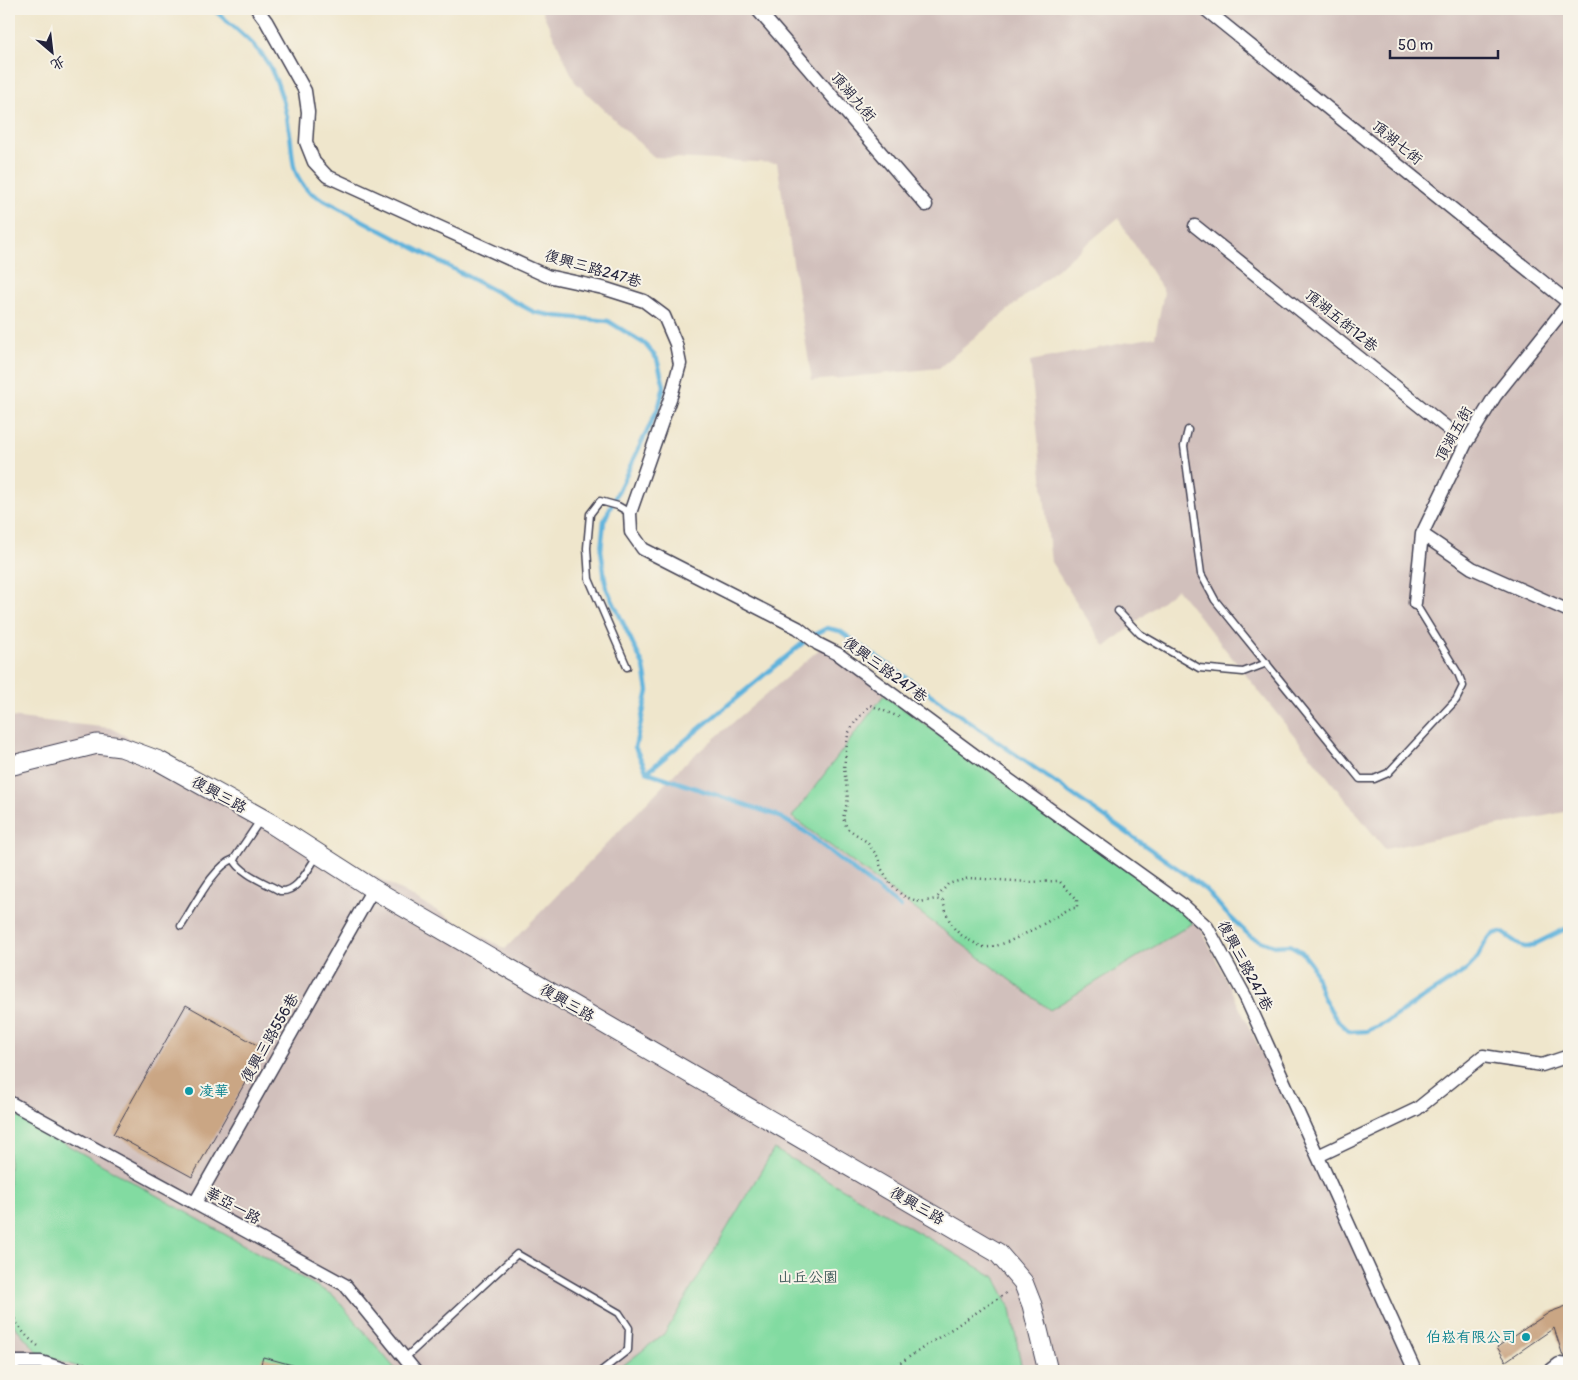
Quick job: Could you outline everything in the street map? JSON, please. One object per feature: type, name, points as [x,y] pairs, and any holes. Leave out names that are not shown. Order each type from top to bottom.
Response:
[{"type":"street","name":"復興三路247巷","points":[[257,9],[266,21],[305,91],[308,112],[306,142],[314,162],[327,176],[547,276],[603,288],[644,301],[664,316],[676,344],[680,364],[672,393],[630,513],[630,532],[643,549],[798,628],[818,644],[838,654],[984,762],[1175,899],[1208,927],[1246,998],[1415,1371]]},
{"type":"street","name":"頂湖九街","points":[[757,9],[926,205]]},
{"type":"street","name":"頂湖七街","points":[[1205,9],[1569,303]]},
{"type":"street","name":"頂湖五街12巷","points":[[1194,226],[1466,443]]},
{"type":"street","name":"頂湖五街","points":[[1415,603],[1422,534],[1466,443],[1495,396],[1569,303]]},
{"type":"street","points":[[1422,534],[1472,568],[1569,610]]},
{"type":"street","name":"復興三路","points":[[9,766],[98,744],[121,747],[158,761],[262,819],[373,890],[998,1253],[1023,1282],[1032,1305],[1048,1371]]},
{"type":"street","name":"復興三路556巷","points":[[195,1204],[373,890]]},
{"type":"street","points":[[1318,1156],[1417,1109],[1483,1056],[1542,1065],[1569,1056]]},
{"type":"street","name":"華亞一路","points":[[9,1102],[345,1285],[415,1371]]},
{"type":"street","points":[[9,1362],[41,1362],[69,1371]]},
{"type":"street","points":[[1550,1371],[1559,1364],[1569,1365]]},
{"type":"street","points":[[9,1367],[16,1371]]},
{"type":"lane","points":[[1188,430],[1184,446],[1202,574],[1215,600],[1360,779],[1374,779],[1388,773],[1456,700],[1463,686],[1458,672],[1415,603]]},
{"type":"lane","points":[[627,667],[589,579],[587,548],[590,514],[600,501],[618,506],[630,513]]},
{"type":"lane","points":[[1118,611],[1140,634],[1199,668],[1243,672],[1267,663]]},
{"type":"lane","points":[[182,926],[215,875],[223,865],[234,859],[262,819]]},
{"type":"lane","points":[[234,859],[242,870],[280,891],[286,891],[295,887],[318,854]]},
{"type":"lane","points":[[404,1358],[517,1254],[619,1313],[629,1328],[628,1350],[601,1371]]},
{"type":"path","points":[[901,718],[870,705],[855,722],[848,734],[844,768],[848,799],[843,818],[847,828],[867,842],[878,857],[881,868],[890,883],[903,896],[920,902],[936,899],[943,901],[948,920],[957,933],[984,947],[1002,944],[1071,908],[1077,908],[1076,899],[1059,881],[1029,882],[969,878],[948,884],[936,899]]},
{"type":"path","points":[[888,1371],[1012,1289]]},
{"type":"path","points":[[9,1305],[13,1318],[20,1329]]},
{"type":"shaded area","points":[[541,9],[1569,9],[1569,811],[1385,849],[1177,589],[1105,647],[1051,562],[1030,361],[1155,337],[1164,292],[1118,218],[939,368],[812,381],[777,163],[654,157],[575,82]]},
{"type":"shaded area","points":[[829,641],[1191,908],[1417,1371],[9,1371],[9,717],[111,728],[505,949],[682,766]]},
{"type":"green space","points":[[884,695],[1174,903],[1193,923],[1050,1010],[792,817]]},
{"type":"green space","points":[[9,1112],[334,1296],[397,1371],[90,1371],[39,1354],[13,1324],[9,1315]]},
{"type":"green space","name":"山丘公園","points":[[774,1149],[995,1277],[1011,1309],[1022,1371],[616,1371],[665,1333]]},
{"type":"building","name":"凌華","points":[[186,1005],[264,1049],[192,1177],[113,1134]]},
{"type":"building","name":"伯崧有限公司","points":[[1569,1305],[1569,1357],[1563,1356],[1554,1328],[1506,1361],[1497,1347],[1550,1312]]},
{"type":"building","points":[[263,1357],[303,1368],[302,1371],[259,1371]]},
{"type":"waterway","points":[[213,9],[253,44],[271,69],[285,110],[296,172],[309,192],[534,312],[608,321],[645,344],[657,359],[664,386],[659,406],[604,521],[601,550],[606,587],[644,667],[648,691],[635,747],[647,772],[776,815],[804,831],[900,907]]},
{"type":"waterway","points":[[647,772],[810,637],[827,628],[840,631],[1184,873],[1207,891],[1251,937],[1274,946],[1290,945],[1302,952],[1312,965],[1323,997],[1336,1019],[1350,1032],[1367,1031],[1385,1023],[1466,970],[1475,961],[1488,939],[1495,934],[1501,932],[1523,947],[1529,947],[1569,927]]},
{"type":"place","name":"凌華","points":[[189,1091]]},
{"type":"place","name":"伯崧有限公司","points":[[1526,1337]]}]
